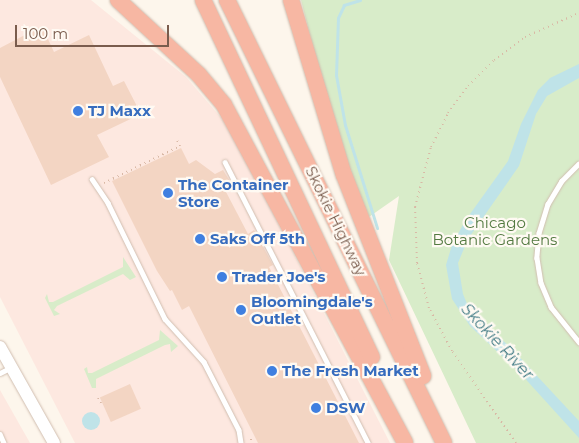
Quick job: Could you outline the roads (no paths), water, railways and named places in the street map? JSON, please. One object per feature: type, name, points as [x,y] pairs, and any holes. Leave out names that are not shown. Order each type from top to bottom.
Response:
[{"type":"highway","points":[[118,0],[128,5],[199,76],[224,105],[405,443]]},
{"type":"highway","name":"Skokie Highway","points":[[203,0],[412,443]]},
{"type":"highway","name":"Skokie Highway","points":[[227,0],[444,443]]},
{"type":"highway","points":[[294,5],[344,175],[449,443]]},
{"type":"main road","points":[[0,347],[5,370],[54,443]]},
{"type":"lane","points":[[225,162],[368,443]]},
{"type":"lane","points":[[579,164],[562,181],[548,204],[539,233],[537,258],[541,283],[552,307],[579,342]]},
{"type":"lane","points":[[92,179],[108,203],[165,320],[204,362],[239,430],[241,443]]},
{"type":"lane","points":[[0,434],[4,443]]},
{"type":"water","name":"Skokie River","points":[[579,64],[579,78],[547,96],[536,114],[519,166],[468,239],[458,263],[463,294],[470,311],[511,348],[579,421],[579,438],[520,373],[470,326],[452,299],[446,265],[452,245],[465,221],[508,161],[521,124],[538,90],[550,78]]},
{"type":"water","points":[[91,412],[99,417],[100,421],[95,429],[91,430],[83,425],[82,421],[87,413]]},
{"type":"waterway","points":[[360,0],[344,5],[338,18],[336,75],[345,125],[377,228]]},
{"type":"place","name":"TJ Maxx","points":[[78,111]]},
{"type":"place","name":"The Container Store","points":[[168,193]]},
{"type":"place","name":"Saks Off 5th","points":[[200,239]]},
{"type":"place","name":"Trader Joe's","points":[[222,277]]},
{"type":"place","name":"Bloomingdale's Outlet","points":[[241,310]]},
{"type":"place","name":"The Fresh Market","points":[[272,371]]},
{"type":"place","name":"DSW","points":[[316,408]]},
{"type":"park label","name":"Chicago Botanic Gardens","points":[[495,230]]}]
